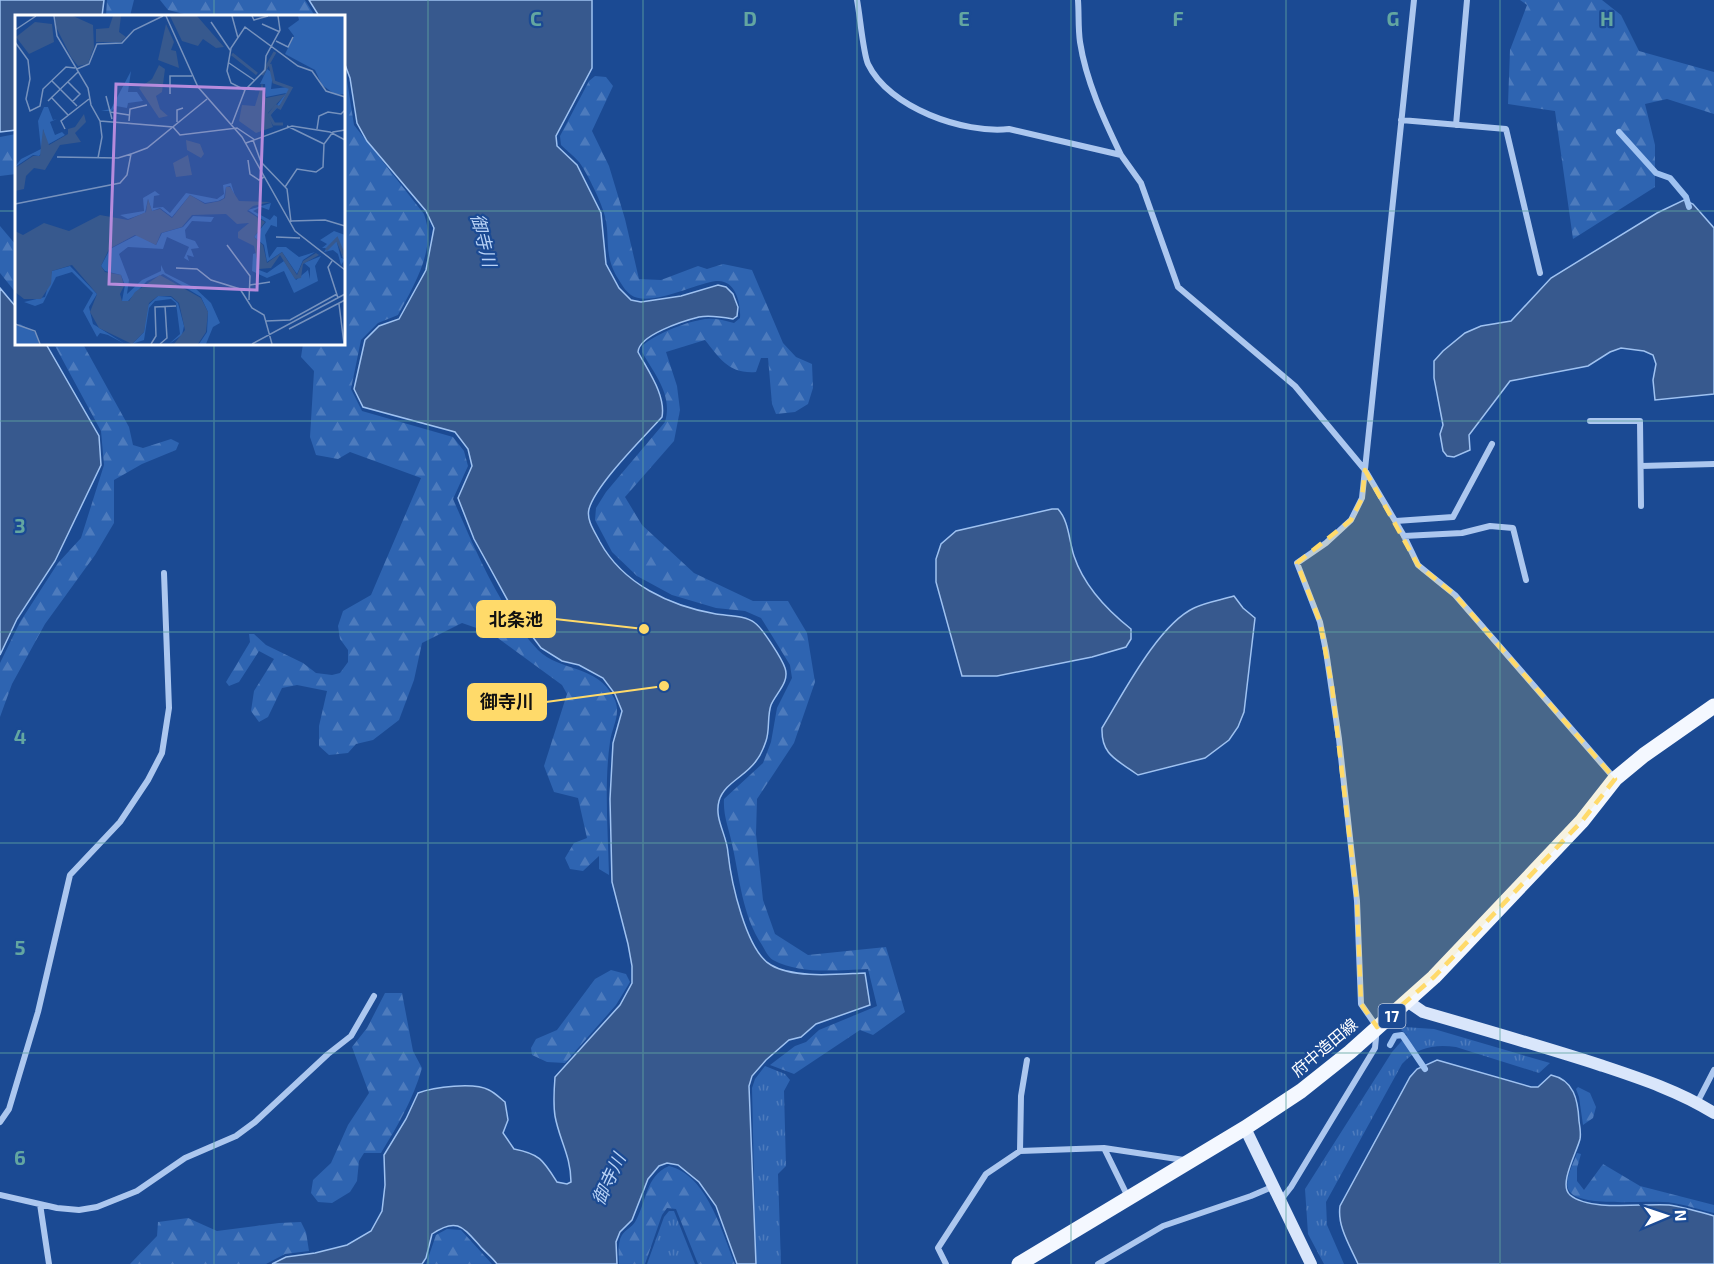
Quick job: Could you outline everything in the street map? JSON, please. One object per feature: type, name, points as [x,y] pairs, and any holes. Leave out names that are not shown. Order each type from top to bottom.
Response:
[{"type":"main road","name":"府中造田線","points":[[1019,1264],[1245,1128],[1301,1091],[1350,1052],[1434,977],[1582,821],[1614,779],[1714,706]]},
{"type":"street","points":[[857,0],[868,64],[889,92],[918,111],[942,120],[994,130],[1008,129],[1121,155]]},
{"type":"street","points":[[1078,0],[1080,41],[1088,74],[1121,155],[1141,183],[1178,287],[1295,386],[1365,470],[1404,536],[1418,565],[1455,595],[1614,779]]},
{"type":"street","points":[[1279,1202],[1291,1187],[1375,1048],[1377,1027],[1361,1004],[1357,901],[1339,739],[1326,651],[1320,622],[1298,562],[1326,543],[1351,520],[1362,498],[1414,0]]},
{"type":"street","points":[[1455,125],[1467,0]]},
{"type":"street","points":[[1401,120],[1506,129],[1540,273]]},
{"type":"street","points":[[1590,421],[1640,421],[1641,506]]},
{"type":"street","points":[[1395,521],[1453,517],[1492,444]]},
{"type":"street","points":[[1641,466],[1714,464]]},
{"type":"street","points":[[1404,536],[1462,533],[1491,526],[1513,528],[1526,580]]},
{"type":"street","points":[[0,1122],[9,1109],[38,1012],[70,875],[120,822],[148,780],[162,753],[169,708],[164,573]]},
{"type":"street","points":[[0,1196],[79,1210],[118,1201],[137,1191],[185,1158],[236,1136],[255,1122],[328,1054],[351,1036],[374,996]]},
{"type":"street","points":[[1407,1001],[1423,1012],[1611,1069],[1659,1086],[1714,1113]]},
{"type":"street","points":[[1020,1151],[1021,1096],[1027,1060]]},
{"type":"street","points":[[1697,1103],[1714,1070]]},
{"type":"street","points":[[1245,1128],[1311,1264]]},
{"type":"street","points":[[1104,1148],[1128,1198]]},
{"type":"street","points":[[946,1264],[938,1248],[966,1202],[986,1174],[1020,1151],[1104,1148],[1190,1161]]},
{"type":"street","points":[[1098,1264],[1163,1226],[1272,1187]]},
{"type":"street","points":[[40,1204],[49,1264]]},
{"type":"highlighted area","points":[[1365,470],[1418,565],[1455,595],[1615,779],[1582,821],[1434,977],[1377,1027],[1361,1004],[1357,901],[1332,687],[1320,622],[1297,563],[1351,520],[1362,498]]},
{"type":"green space","points":[[107,0],[134,0],[130,15],[106,15]]},
{"type":"green space","points":[[160,0],[305,0],[314,15],[188,15],[168,10]]},
{"type":"green space","points":[[1520,0],[1602,0],[1621,15],[1639,51],[1714,72],[1714,114],[1667,99],[1645,104],[1655,145],[1655,187],[1573,239],[1555,111],[1508,104],[1510,50],[1527,5]]},
{"type":"green space","points":[[345,74],[354,125],[424,214],[428,240],[417,279],[398,315],[378,323],[361,340],[351,389],[362,411],[453,437],[464,451],[468,466],[453,499],[500,598],[524,634],[538,650],[557,662],[598,679],[614,698],[617,715],[610,742],[607,774],[609,875],[599,869],[599,856],[583,871],[570,869],[565,858],[574,843],[587,838],[578,798],[554,792],[544,766],[567,694],[562,685],[491,633],[462,623],[422,643],[414,680],[399,720],[373,740],[356,744],[348,753],[329,755],[319,746],[319,726],[327,691],[297,685],[282,688],[268,717],[259,722],[251,711],[254,691],[274,659],[259,651],[239,682],[229,686],[226,682],[250,642],[249,634],[254,634],[266,645],[303,663],[316,673],[332,675],[340,673],[348,662],[348,650],[340,639],[338,626],[343,611],[371,595],[421,478],[350,452],[338,459],[316,455],[310,437],[314,371],[301,357],[303,345],[345,345]]},
{"type":"green space","points":[[595,76],[606,77],[613,86],[592,131],[609,166],[625,219],[639,279],[661,280],[698,266],[707,269],[723,264],[752,270],[783,343],[796,357],[812,364],[813,388],[808,404],[795,412],[776,414],[772,404],[768,358],[761,358],[756,372],[747,372],[739,371],[726,364],[705,340],[666,352],[677,386],[680,410],[674,441],[625,497],[642,525],[694,573],[753,601],[788,601],[807,633],[815,682],[794,743],[757,799],[756,834],[763,900],[775,934],[808,955],[886,947],[905,1012],[873,1035],[860,1030],[794,1074],[770,1065],[795,1046],[806,1042],[819,1030],[877,1006],[868,969],[807,970],[784,965],[771,959],[755,933],[742,896],[725,817],[724,799],[763,763],[771,742],[777,708],[792,678],[790,665],[761,618],[745,611],[716,608],[672,595],[637,576],[612,552],[595,520],[596,508],[606,492],[665,422],[667,403],[665,394],[642,352],[642,346],[677,327],[704,319],[734,323],[740,318],[738,300],[733,288],[723,281],[649,299],[631,295],[623,287],[612,268],[608,251],[606,219],[592,184],[581,165],[561,145],[560,136],[589,81]]},
{"type":"green space","points":[[15,134],[15,174],[0,176],[0,137]]},
{"type":"green space","points":[[0,226],[15,244],[15,292],[0,273]]},
{"type":"green space","points":[[55,345],[84,345],[129,427],[133,445],[143,448],[171,439],[179,443],[176,450],[142,464],[114,480],[114,523],[95,555],[45,624],[12,684],[0,717],[0,663],[20,622],[58,563],[81,538],[104,465],[101,431]]},
{"type":"green space","points":[[611,970],[626,974],[630,982],[616,1005],[565,1063],[547,1062],[532,1055],[531,1048],[536,1039],[557,1030],[595,979]]},
{"type":"green space","points":[[385,993],[402,993],[413,1051],[422,1068],[404,1112],[381,1153],[364,1153],[359,1161],[357,1181],[350,1192],[332,1203],[318,1202],[311,1193],[313,1180],[331,1163],[348,1125],[369,1093],[352,1047],[367,1028]]},
{"type":"green space","points":[[1404,1027],[1434,1029],[1550,1063],[1539,1073],[1448,1046],[1420,1050],[1408,1058],[1402,1064],[1326,1202],[1327,1225],[1344,1264],[1324,1264],[1308,1234],[1305,1189],[1392,1052],[1407,1035],[1401,1030]]},
{"type":"green space","points":[[765,1066],[785,1074],[790,1080],[784,1091],[786,1166],[778,1174],[781,1264],[756,1264],[752,1088],[755,1079]]},
{"type":"green space","points":[[1578,1087],[1590,1093],[1596,1107],[1593,1118],[1583,1125],[1576,1089]]},
{"type":"green space","points":[[1577,1153],[1581,1154],[1577,1168],[1577,1181],[1584,1190],[1603,1164],[1640,1186],[1714,1205],[1714,1213],[1673,1203],[1604,1202],[1579,1198],[1571,1193],[1567,1184]]},
{"type":"green space","points":[[669,1166],[682,1171],[703,1193],[718,1221],[735,1264],[698,1264],[676,1209],[667,1208],[662,1215],[645,1264],[619,1264],[620,1238],[635,1222],[655,1176]]},
{"type":"green space","points":[[669,1211],[674,1211],[695,1264],[647,1264],[664,1217]]},
{"type":"green space","points":[[188,1218],[217,1231],[301,1222],[306,1232],[309,1251],[285,1254],[266,1264],[130,1264],[157,1236],[158,1222]]},
{"type":"green space","points":[[447,1229],[461,1230],[492,1264],[426,1264],[436,1235]]},
{"type":"water","points":[[0,0],[104,0],[102,15],[15,15],[15,130],[0,132]]},
{"type":"water","points":[[309,0],[592,0],[592,68],[556,136],[557,146],[577,165],[601,213],[606,264],[619,288],[631,300],[641,302],[681,296],[718,285],[726,287],[733,294],[738,307],[737,316],[733,319],[707,316],[692,319],[663,330],[640,346],[638,352],[659,392],[663,409],[662,417],[610,474],[593,499],[588,513],[600,542],[610,557],[635,581],[649,591],[682,605],[751,620],[763,631],[776,651],[785,668],[786,678],[771,705],[765,743],[752,766],[725,789],[719,801],[719,821],[727,846],[736,897],[754,946],[771,965],[804,974],[865,973],[870,1005],[816,1024],[801,1037],[789,1040],[752,1076],[749,1086],[756,1264],[737,1264],[716,1206],[699,1182],[678,1165],[667,1163],[659,1166],[648,1179],[632,1220],[620,1232],[616,1242],[617,1264],[497,1264],[464,1229],[454,1225],[432,1234],[426,1258],[422,1264],[272,1264],[286,1257],[347,1245],[371,1231],[382,1211],[385,1185],[384,1155],[406,1119],[418,1093],[425,1091],[444,1087],[474,1086],[491,1091],[505,1102],[508,1120],[503,1133],[514,1149],[530,1153],[540,1159],[557,1182],[567,1184],[571,1182],[569,1164],[555,1116],[555,1077],[620,1005],[632,983],[628,944],[612,882],[610,799],[613,743],[622,711],[615,694],[603,678],[579,665],[562,661],[541,648],[514,612],[474,539],[458,498],[472,466],[468,449],[455,432],[363,407],[354,389],[365,340],[379,326],[399,319],[426,270],[434,228],[426,211],[367,141],[357,123],[350,78],[345,65],[345,15],[318,15]]},
{"type":"water","points":[[1684,200],[1693,204],[1714,228],[1714,394],[1655,400],[1653,380],[1656,364],[1653,355],[1644,351],[1621,348],[1588,366],[1510,381],[1469,435],[1470,450],[1454,457],[1447,456],[1443,451],[1440,434],[1443,425],[1434,378],[1434,361],[1443,351],[1465,333],[1481,326],[1511,321],[1551,278],[1657,213]]},
{"type":"water","points":[[0,288],[15,306],[15,345],[47,345],[99,436],[101,465],[55,561],[17,619],[0,655]]},
{"type":"water","points":[[1058,509],[1062,514],[1078,567],[1090,587],[1113,614],[1131,629],[1131,639],[1126,647],[1092,657],[997,676],[962,676],[936,582],[936,559],[941,544],[956,531]]},
{"type":"water","points":[[1234,596],[1255,618],[1244,712],[1238,727],[1229,740],[1205,758],[1138,775],[1108,751],[1104,745],[1102,728],[1142,662],[1167,629],[1194,608]]},
{"type":"water","points":[[1437,1060],[1531,1087],[1538,1087],[1551,1075],[1565,1081],[1576,1099],[1580,1133],[1567,1176],[1566,1184],[1570,1195],[1590,1203],[1618,1206],[1669,1205],[1714,1216],[1714,1264],[1358,1264],[1342,1228],[1340,1206],[1410,1077],[1417,1069]]},
{"type":"waterway","points":[[1619,132],[1656,173],[1670,178],[1686,197],[1689,207]]},
{"type":"waterway","points":[[1390,1045],[1395,1036],[1402,1035],[1425,1069]]},
{"type":"place","name":"北条池","points":[[644,629]]},
{"type":"place","name":"御寺川","points":[[664,686]]}]
